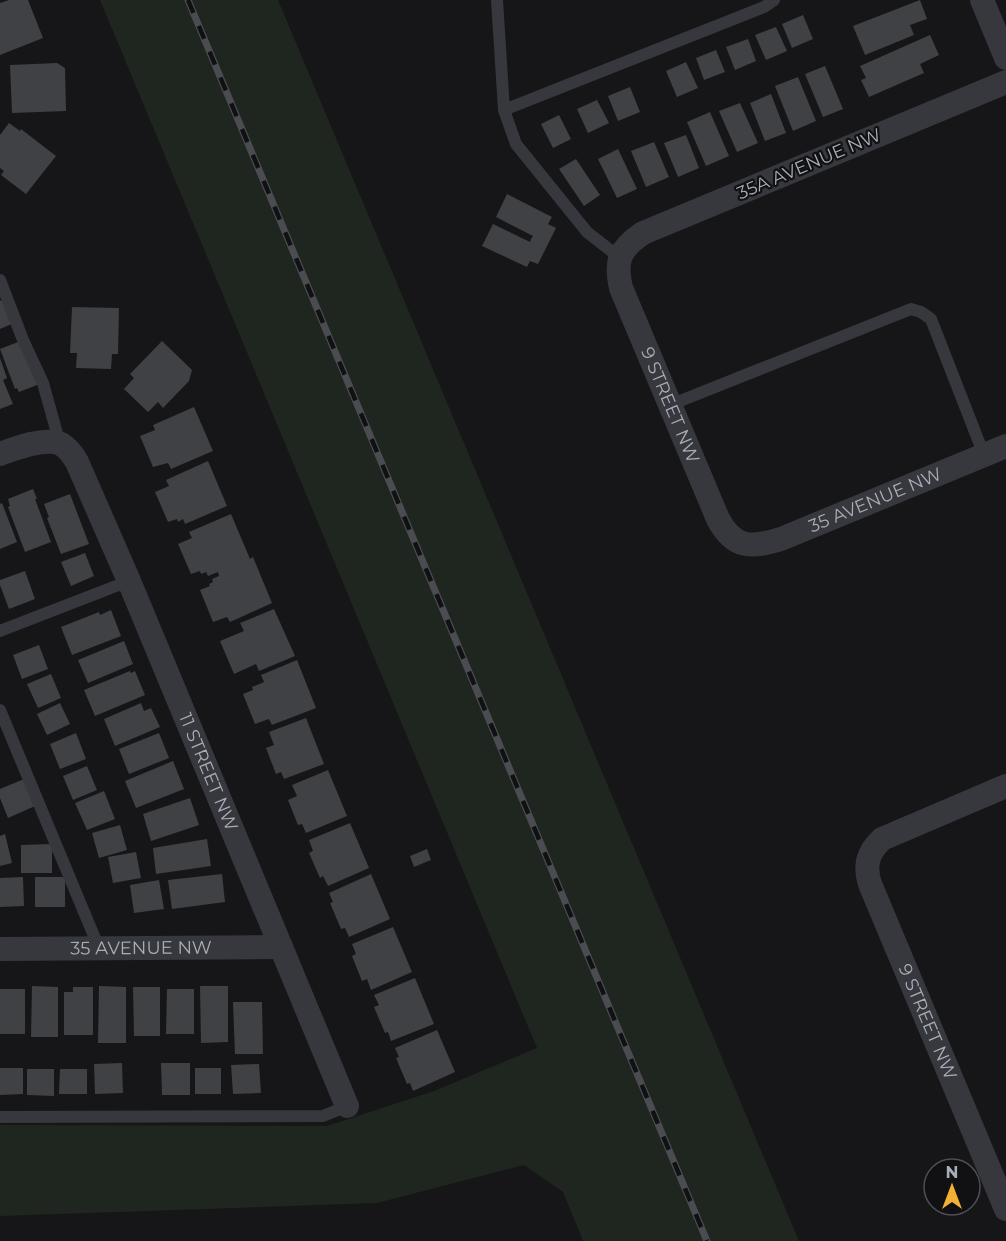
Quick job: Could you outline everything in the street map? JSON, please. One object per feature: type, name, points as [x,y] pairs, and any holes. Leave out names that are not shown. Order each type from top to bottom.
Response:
[{"type":"street","points":[[982,0],[1006,58]]},
{"type":"street","name":"35A AVENUE NW","points":[[620,257],[626,246],[643,233],[1006,82]]},
{"type":"street","name":"9 STREET NW","points":[[620,257],[618,271],[621,288],[718,519],[730,537],[742,544]]},
{"type":"street","points":[[0,454],[22,445],[48,442],[60,444]]},
{"type":"street","name":"11 STREET NW","points":[[60,444],[77,462],[129,581],[347,1106]]},
{"type":"street","name":"35 AVENUE NW","points":[[742,544],[754,545],[781,539],[995,450]]},
{"type":"street","name":"9 STREET NW","points":[[1006,786],[882,839],[869,855],[867,875],[1006,1209]]},
{"type":"street","name":"35 AVENUE NW","points":[[0,949],[281,947]]},
{"type":"lane","points":[[497,0],[504,110],[520,151],[587,232],[620,257]]},
{"type":"lane","points":[[504,110],[764,7],[774,0]]},
{"type":"lane","points":[[0,280],[23,340],[43,383],[60,444]]},
{"type":"lane","points":[[670,405],[911,309],[931,319],[995,450]]},
{"type":"lane","points":[[0,631],[129,581]]},
{"type":"lane","points":[[0,710],[99,948]]},
{"type":"lane","points":[[0,1118],[323,1116],[347,1106]]},
{"type":"shaded area","points":[[100,0],[278,0],[799,1241],[583,1241],[563,1192],[524,1165],[377,1203],[0,1216],[0,1125],[327,1126],[434,1091],[537,1048]]},
{"type":"building","points":[[9,0],[28,0],[43,38],[0,55],[0,3]]},
{"type":"building","points":[[920,0],[927,19],[910,25],[914,35],[865,55],[853,26]]},
{"type":"building","points":[[803,15],[813,39],[792,48],[782,24]]},
{"type":"building","points":[[776,27],[787,51],[766,60],[755,35]]},
{"type":"building","points":[[930,35],[939,55],[920,64],[924,73],[869,97],[861,80],[866,78],[860,66]]},
{"type":"building","points":[[748,39],[756,61],[735,70],[726,47]]},
{"type":"building","points":[[716,50],[725,72],[704,80],[696,58]]},
{"type":"building","points":[[686,62],[698,88],[677,97],[666,71]]},
{"type":"building","points":[[57,63],[65,68],[66,111],[12,113],[10,65]]},
{"type":"building","points":[[825,66],[843,109],[823,117],[805,74]]},
{"type":"building","points":[[798,77],[816,121],[793,131],[775,86]]},
{"type":"building","points":[[630,87],[640,112],[618,121],[608,96]]},
{"type":"building","points":[[771,94],[786,133],[765,141],[750,103]]},
{"type":"building","points":[[597,100],[609,123],[588,133],[577,109]]},
{"type":"building","points":[[740,103],[758,143],[737,152],[719,111]]},
{"type":"building","points":[[710,112],[729,156],[706,166],[687,122]]},
{"type":"building","points":[[559,115],[571,139],[553,148],[541,124]]},
{"type":"building","points":[[9,123],[20,131],[21,129],[56,156],[26,194],[1,175],[4,171],[0,168],[0,135]]},
{"type":"building","points":[[686,135],[699,168],[678,177],[664,143]]},
{"type":"building","points":[[654,142],[669,177],[646,187],[631,151]]},
{"type":"building","points":[[618,149],[637,189],[617,198],[598,159]]},
{"type":"building","points":[[576,159],[600,195],[584,206],[559,169]]},
{"type":"building","points":[[507,194],[552,217],[548,224],[556,228],[538,264],[530,261],[527,267],[482,246],[493,224],[530,242],[533,236],[496,217]]},
{"type":"building","points":[[5,299],[14,323],[0,329],[0,301]]},
{"type":"building","points":[[72,307],[119,308],[118,354],[112,354],[111,369],[76,368],[77,353],[70,353]]},
{"type":"building","points":[[23,340],[42,383],[19,392],[17,388],[15,389],[0,349]]},
{"type":"building","points":[[162,341],[192,370],[189,381],[163,408],[158,402],[148,412],[124,389],[134,378],[130,374]]},
{"type":"building","points":[[0,358],[7,378],[3,380],[13,404],[0,409]]},
{"type":"building","points":[[194,407],[213,451],[171,469],[168,463],[153,467],[140,436],[155,430],[153,425]]},
{"type":"building","points":[[208,461],[227,506],[185,524],[183,519],[178,522],[177,519],[168,522],[155,492],[169,486],[166,480]]},
{"type":"building","points":[[33,489],[51,542],[25,552],[8,507],[10,506],[8,499]]},
{"type":"building","points":[[70,494],[89,544],[61,554],[44,504]]},
{"type":"building","points":[[2,503],[17,542],[0,549],[0,504]]},
{"type":"building","points":[[231,514],[250,559],[253,557],[272,603],[230,622],[227,617],[213,622],[200,590],[210,586],[212,579],[219,576],[218,572],[208,576],[206,572],[201,574],[200,571],[191,574],[178,544],[192,538],[189,532]]},
{"type":"building","points":[[85,553],[94,576],[71,586],[61,562]]},
{"type":"building","points":[[25,571],[35,599],[9,609],[0,580]]},
{"type":"building","points":[[274,609],[295,656],[259,671],[256,664],[234,674],[220,641],[244,631],[240,623]]},
{"type":"building","points":[[111,610],[121,636],[72,655],[61,627],[99,612],[100,615]]},
{"type":"building","points":[[124,641],[133,664],[88,683],[78,660]]},
{"type":"building","points":[[39,645],[48,669],[22,679],[13,655]]},
{"type":"building","points":[[297,660],[316,708],[272,725],[269,719],[255,724],[243,694],[264,682],[261,675]]},
{"type":"building","points":[[130,671],[131,673],[135,671],[145,695],[95,716],[84,690]]},
{"type":"building","points":[[51,674],[61,698],[38,708],[27,684]]},
{"type":"building","points":[[60,703],[70,724],[47,735],[37,714]]},
{"type":"building","points":[[141,703],[144,711],[151,708],[160,727],[115,746],[104,719]]},
{"type":"building","points":[[306,718],[324,764],[284,779],[281,772],[276,774],[266,748],[274,745],[269,732]]},
{"type":"building","points":[[76,733],[86,759],[60,769],[50,744]]},
{"type":"building","points":[[159,733],[169,758],[129,774],[119,749]]},
{"type":"building","points":[[173,761],[184,789],[136,808],[125,781]]},
{"type":"building","points":[[87,766],[97,790],[73,800],[63,776]]},
{"type":"building","points":[[328,770],[347,816],[306,833],[302,824],[298,825],[288,800],[297,796],[292,785]]},
{"type":"building","points":[[24,779],[35,806],[8,818],[0,798],[0,789]]},
{"type":"building","points":[[104,791],[115,819],[87,830],[75,803]]},
{"type":"building","points":[[190,798],[199,825],[151,841],[143,814]]},
{"type":"building","points":[[350,823],[369,868],[328,886],[323,876],[320,878],[309,853],[313,851],[309,840]]},
{"type":"building","points":[[120,825],[127,850],[99,858],[92,833]]},
{"type":"building","points":[[5,834],[12,863],[0,866],[0,836]]},
{"type":"building","points":[[207,839],[211,866],[156,874],[153,848]]},
{"type":"building","points":[[52,844],[52,873],[21,873],[21,845]]},
{"type":"building","points":[[427,849],[431,860],[414,867],[410,856]]},
{"type":"building","points":[[136,852],[141,878],[113,883],[108,857]]},
{"type":"building","points":[[222,874],[225,902],[172,909],[168,880]]},
{"type":"building","points":[[371,874],[390,919],[349,937],[345,928],[341,929],[330,903],[333,902],[329,893]]},
{"type":"building","points":[[23,877],[24,906],[0,907],[0,878]]},
{"type":"building","points":[[35,877],[65,877],[65,907],[35,907]]},
{"type":"building","points":[[159,880],[164,909],[134,913],[130,885]]},
{"type":"building","points":[[393,927],[412,972],[371,990],[367,979],[362,981],[352,956],[356,954],[352,944]]},
{"type":"building","points":[[415,978],[434,1024],[391,1041],[374,1007],[379,1005],[374,995]]},
{"type":"building","points":[[32,986],[58,987],[58,1037],[31,1037]]},
{"type":"building","points":[[99,986],[126,987],[126,1043],[98,1043]]},
{"type":"building","points":[[200,986],[228,986],[228,1042],[201,1043]]},
{"type":"building","points":[[73,987],[93,987],[93,1035],[64,1035],[64,992],[73,992]]},
{"type":"building","points":[[133,987],[160,987],[160,1036],[134,1036]]},
{"type":"building","points":[[0,989],[25,989],[25,1034],[0,1034]]},
{"type":"building","points":[[167,989],[194,989],[194,1034],[166,1034]]},
{"type":"building","points":[[233,1002],[262,1002],[263,1054],[235,1054]]},
{"type":"building","points":[[437,1030],[455,1072],[413,1091],[410,1083],[407,1084],[396,1058],[399,1057],[395,1048]]},
{"type":"building","points":[[122,1063],[123,1093],[95,1094],[94,1064]]},
{"type":"building","points":[[161,1063],[190,1063],[190,1095],[162,1095]]},
{"type":"building","points":[[259,1064],[261,1093],[233,1094],[231,1065]]},
{"type":"building","points":[[0,1068],[23,1068],[23,1094],[0,1095]]},
{"type":"building","points":[[195,1068],[221,1068],[221,1094],[195,1094]]},
{"type":"building","points":[[27,1069],[54,1069],[54,1096],[27,1095]]},
{"type":"building","points":[[60,1069],[87,1069],[87,1094],[59,1094]]},
{"type":"railway","points":[[188,0],[707,1241]]}]
